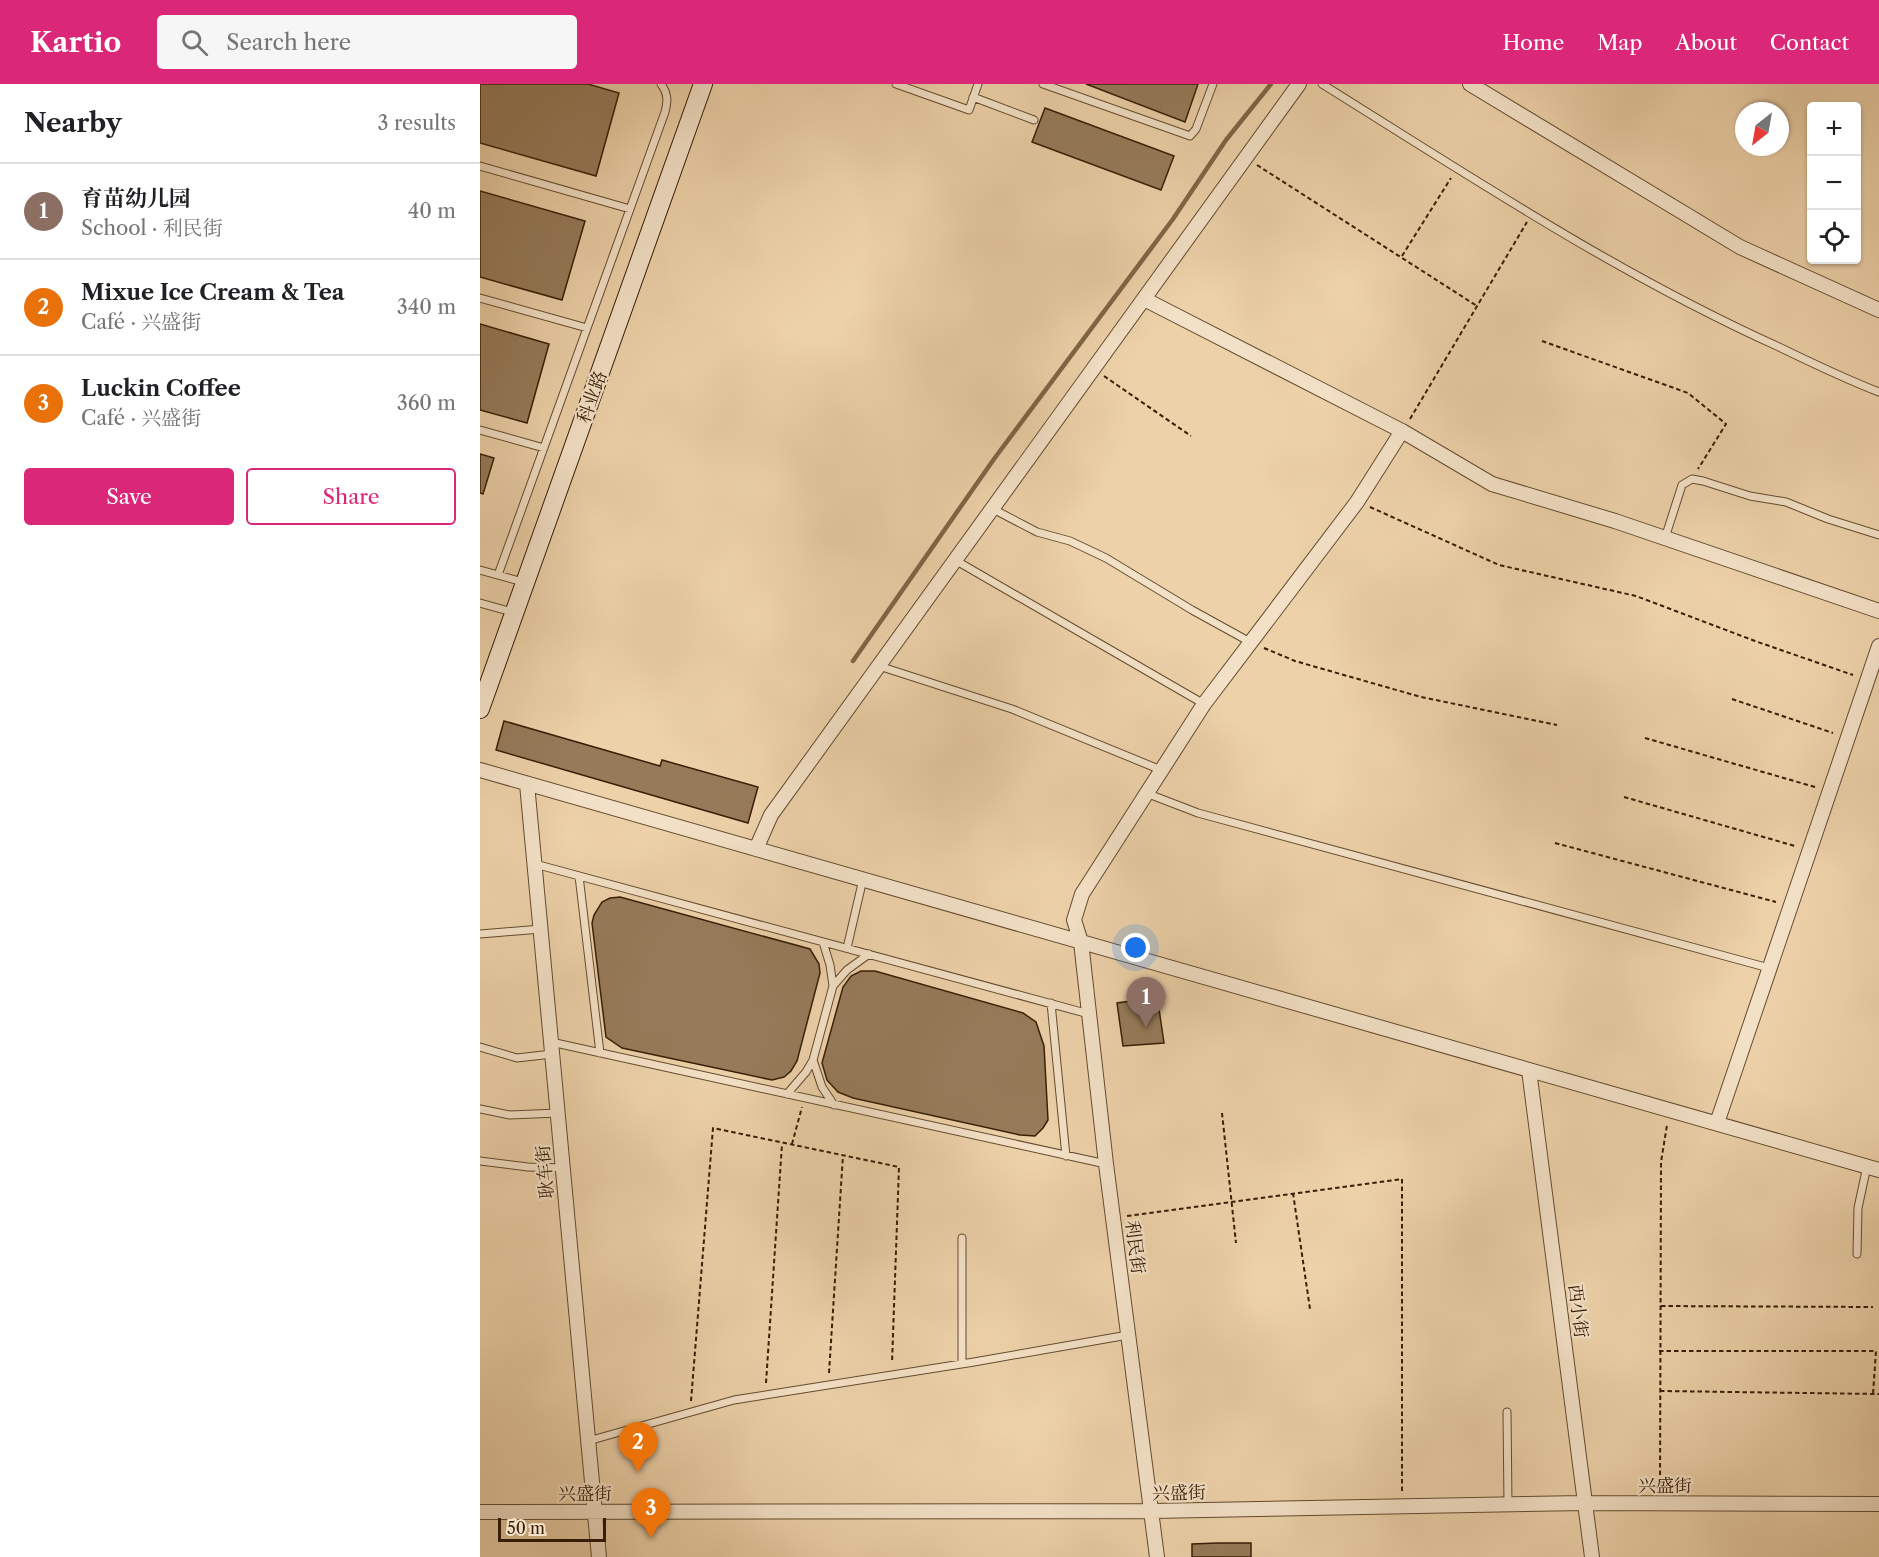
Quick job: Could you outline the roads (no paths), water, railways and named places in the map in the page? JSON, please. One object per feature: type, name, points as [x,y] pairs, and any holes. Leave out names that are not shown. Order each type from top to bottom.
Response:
[{"type":"street","name":"科业路","points":[[480,709],[703,84]]},
{"type":"street","points":[[756,849],[771,815],[1299,84]]},
{"type":"street","points":[[1470,84],[1740,247],[1879,310]]},
{"type":"street","points":[[1144,299],[1402,431],[1492,484],[1665,538],[1879,611]]},
{"type":"street","name":"利民街","points":[[1158,1557],[1106,1164],[1082,942],[1074,920],[1082,894],[1204,704],[1357,502],[1402,431]]},
{"type":"street","points":[[1717,1123],[1879,646]]},
{"type":"street","points":[[480,770],[1873,1168]]},
{"type":"street","name":"耿车街","points":[[527,783],[599,1557]]},
{"type":"street","name":"西小街","points":[[1529,1070],[1592,1557]]},
{"type":"street","name":"兴盛街","points":[[480,1512],[1152,1511],[1584,1503],[1879,1504]]},
{"type":"lane","points":[[498,575],[668,101],[666,90],[661,84]]},
{"type":"lane","points":[[896,84],[969,110],[978,84]]},
{"type":"lane","points":[[1043,84],[1190,136],[1196,129],[1213,84]]},
{"type":"lane","points":[[1322,84],[1531,214],[1728,323],[1879,392]]},
{"type":"lane","points":[[973,97],[1034,120]]},
{"type":"lane","points":[[480,166],[630,209]]},
{"type":"lane","points":[[480,298],[587,328]]},
{"type":"lane","points":[[480,430],[544,448]]},
{"type":"lane","points":[[1665,538],[1682,485],[1692,479],[1750,496],[1786,502],[1828,519],[1879,535]]},
{"type":"lane","points":[[993,509],[1036,532],[1070,541],[1106,558],[1192,610],[1251,642]]},
{"type":"lane","points":[[955,560],[1204,704]]},
{"type":"lane","points":[[480,570],[525,582]]},
{"type":"lane","points":[[480,603],[514,612]]},
{"type":"lane","points":[[879,666],[1012,709],[1161,770]]},
{"type":"lane","points":[[1146,793],[1198,813],[1769,968]]},
{"type":"lane","points":[[535,864],[1089,1014]]},
{"type":"lane","points":[[579,876],[600,1053]]},
{"type":"lane","points":[[847,948],[863,879]]},
{"type":"lane","points":[[480,934],[541,929]]},
{"type":"lane","points":[[787,1094],[813,1060],[833,986],[823,942]]},
{"type":"lane","points":[[833,986],[847,970],[868,954]]},
{"type":"lane","points":[[1051,1004],[1066,1156]]},
{"type":"lane","points":[[480,1047],[517,1058],[552,1048],[600,1053],[1106,1164]]},
{"type":"lane","points":[[813,1060],[822,1087],[834,1104]]},
{"type":"lane","points":[[480,1109],[510,1114],[558,1113]]},
{"type":"lane","points":[[480,1161],[528,1167],[563,1168]]},
{"type":"lane","points":[[1857,1254],[1858,1208],[1873,1168]]},
{"type":"lane","points":[[962,1238],[962,1364]]},
{"type":"lane","points":[[588,1441],[734,1400],[1128,1335]]},
{"type":"lane","points":[[1507,1412],[1508,1505]]},
{"type":"waterway","points":[[853,661],[994,459],[1173,219],[1226,140],[1271,84]]},
{"type":"place","name":"育苗幼儿园","points":[[1146,1027]]},
{"type":"place","name":"Mixue Ice Cream & Tea","points":[[638,1472]]},
{"type":"place","name":"Luckin Coffee","points":[[651,1538]]}]
